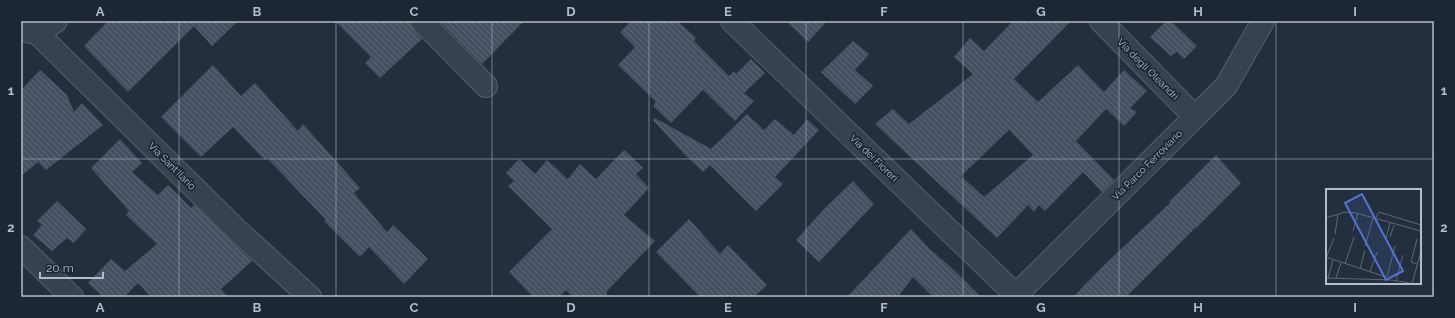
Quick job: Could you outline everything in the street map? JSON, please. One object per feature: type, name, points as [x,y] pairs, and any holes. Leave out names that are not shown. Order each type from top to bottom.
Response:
[{"type":"street","points":[[29,30],[56,21]]},
{"type":"street","points":[[422,21],[486,86]]},
{"type":"street","name":"Via dei Fioreri","points":[[732,21],[1015,296]]},
{"type":"street","name":"Via degli Oleandri","points":[[1101,21],[1196,116]]},
{"type":"street","name":"Via Parco Ferroviario","points":[[1015,296],[1226,86],[1263,21]]},
{"type":"street","name":"Via Sant'Ilario","points":[[29,30],[237,230],[310,297]]},
{"type":"street","points":[[21,247],[72,297]]},
{"type":"building","points":[[108,21],[238,21],[212,46],[194,26],[128,92],[84,46]]},
{"type":"building","points":[[335,21],[410,21],[413,29],[422,39],[380,78],[365,63],[371,57]]},
{"type":"building","points":[[440,21],[524,21],[482,64]]},
{"type":"building","points":[[631,21],[678,21],[696,38],[694,41],[729,76],[734,71],[736,74],[751,59],[765,73],[744,93],[754,101],[735,121],[703,90],[671,123],[653,106],[656,102],[618,65],[635,47],[620,32]]},
{"type":"building","points":[[786,21],[827,21],[808,42]]},
{"type":"building","points":[[1013,21],[1071,21],[1014,79],[1038,102],[1078,65],[1104,92],[1124,70],[1147,91],[1130,108],[1137,112],[1124,126],[1106,109],[1076,141],[1114,180],[1102,192],[1083,172],[1045,211],[1039,205],[1034,212],[1028,205],[997,238],[875,124],[893,109],[909,124],[973,74],[954,57],[970,38],[984,51]],"holes":[[[1009,130],[1033,155],[984,197],[961,176]]]},
{"type":"building","points":[[1166,21],[1171,21],[1197,46],[1184,59],[1177,52],[1171,56],[1150,37]]},
{"type":"building","points":[[853,41],[869,54],[855,70],[873,86],[855,104],[821,72]]},
{"type":"building","points":[[213,65],[241,96],[255,83],[298,131],[303,124],[360,188],[354,193],[387,232],[393,225],[428,259],[404,284],[369,247],[360,257],[324,221],[326,220],[267,158],[265,160],[233,127],[201,157],[161,117]]},
{"type":"building","points":[[40,70],[67,95],[74,112],[82,103],[103,125],[46,170],[38,162],[21,176],[21,90]]},
{"type":"building","points":[[747,114],[764,130],[775,119],[794,135],[807,119],[819,130],[775,177],[783,184],[756,211],[710,165],[703,172],[653,120],[655,118],[711,149]]},
{"type":"building","points":[[120,139],[142,163],[132,172],[158,195],[168,185],[191,208],[194,205],[252,261],[221,289],[228,297],[151,297],[138,283],[124,297],[103,297],[88,283],[111,259],[125,271],[157,244],[126,215],[129,211],[91,168]]},
{"type":"building","points":[[624,150],[643,168],[636,174],[649,188],[624,215],[655,241],[607,291],[607,297],[573,297],[566,290],[559,297],[533,297],[509,272],[552,229],[508,186],[514,181],[506,173],[519,159],[535,174],[547,160],[568,179],[580,164],[596,179]]},
{"type":"building","points":[[1216,155],[1241,183],[1196,228],[1126,297],[1073,297],[1103,266],[1170,203],[1169,202]]},
{"type":"building","points":[[853,181],[874,204],[819,262],[796,240],[824,209]]},
{"type":"building","points":[[57,201],[86,229],[74,243],[67,238],[52,251],[33,235],[42,225],[37,221]]},
{"type":"building","points":[[689,219],[720,254],[728,245],[767,285],[754,297],[700,297],[656,252]]},
{"type":"building","points":[[911,229],[981,297],[933,297],[913,277],[898,297],[847,297]]}]
